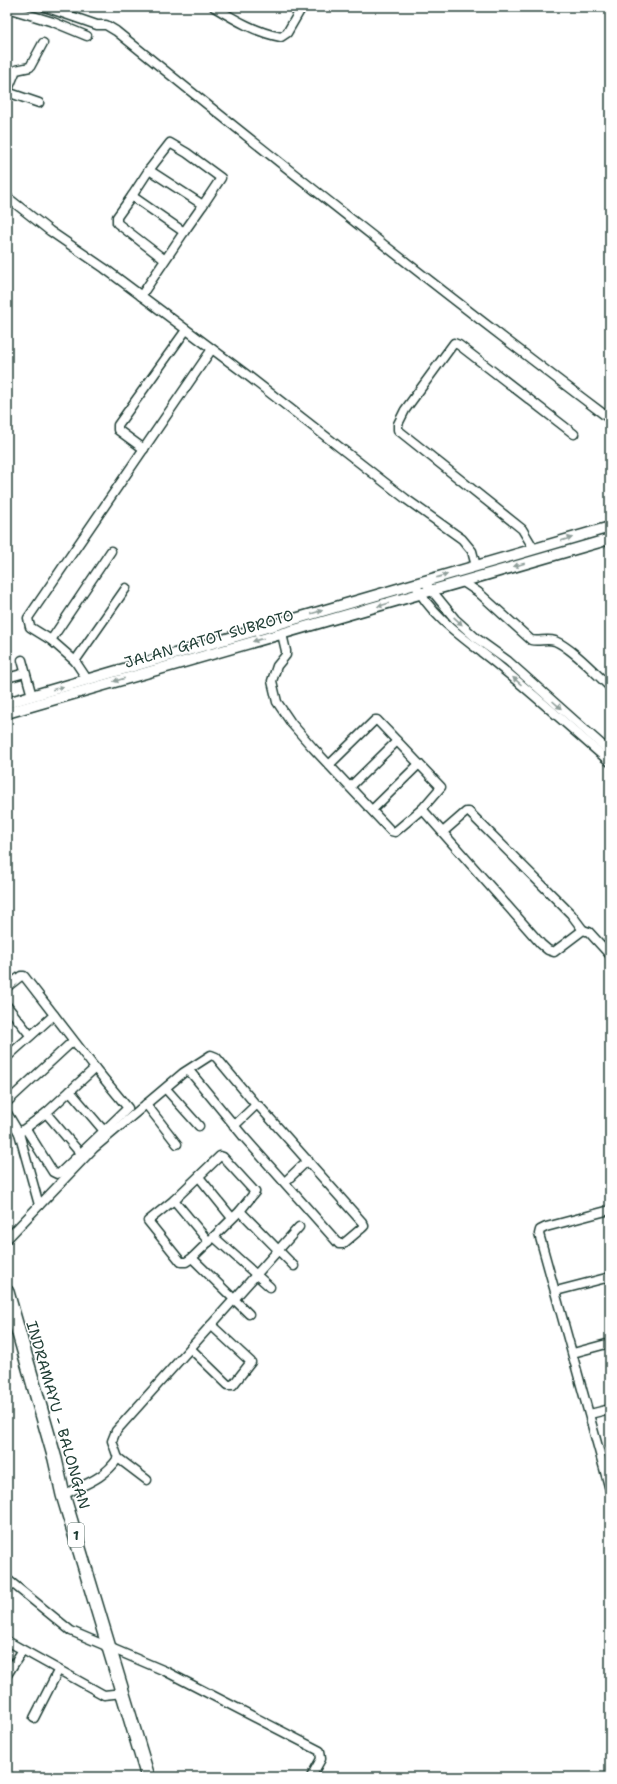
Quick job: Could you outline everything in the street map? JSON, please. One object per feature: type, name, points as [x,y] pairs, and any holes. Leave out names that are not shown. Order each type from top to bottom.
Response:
[{"type":"highway","name":"INDRAMAYU - BALONGAN","points":[[7,1292],[55,1459],[63,1495],[109,1647],[120,1694],[148,1777]]},
{"type":"street","points":[[45,7],[97,25],[106,25],[112,28],[274,158],[610,419]]},
{"type":"street","points":[[214,7],[234,19],[256,29],[281,37],[287,33],[302,7]]},
{"type":"street","points":[[7,8],[58,24],[87,36]]},
{"type":"street","points":[[39,103],[7,92],[16,70],[30,67],[43,43]]},
{"type":"street","points":[[141,296],[166,260],[221,178],[187,153],[170,144],[149,170],[117,217],[117,223],[166,260]]},
{"type":"street","points":[[149,170],[203,205]]},
{"type":"street","points":[[132,196],[184,232]]},
{"type":"street","points":[[7,197],[50,231],[212,349],[406,498],[462,539],[472,551],[476,566]]},
{"type":"street","points":[[144,449],[118,430],[118,425],[186,330]]},
{"type":"street","points":[[534,549],[522,529],[398,430],[398,424],[406,410],[454,343],[459,345],[492,370],[574,434]]},
{"type":"street","points":[[87,679],[75,661],[51,640],[30,626],[28,618],[212,349]]},
{"type":"street","name":"JALAN GATOT SUBROTO","points":[[155,665],[420,582],[610,527]]},
{"type":"street","name":"JALAN GATOT SUBROTO","points":[[7,703],[87,679],[139,669],[282,636],[610,539]]},
{"type":"street","points":[[51,640],[111,551]]},
{"type":"street","points":[[420,582],[431,591],[455,619],[476,638],[508,662],[610,752]]},
{"type":"street","points":[[420,582],[420,594],[449,626],[498,665],[610,762]]},
{"type":"street","points":[[463,582],[478,592],[531,640],[549,640],[558,642],[610,687]]},
{"type":"street","points":[[75,661],[126,588]]},
{"type":"street","points":[[282,636],[286,655],[274,672],[272,681],[277,702],[292,724],[329,765],[393,832],[422,809],[441,787],[375,720],[329,765]]},
{"type":"street","points":[[22,660],[32,696]]},
{"type":"street","name":"JALAN GATOT SUBROTO","points":[[7,713],[139,669]]},
{"type":"street","points":[[7,678],[25,673]]},
{"type":"street","points":[[350,787],[397,741]]},
{"type":"street","points":[[372,810],[419,764]]},
{"type":"street","points":[[422,809],[541,944],[548,950],[554,952],[559,950],[583,930]]},
{"type":"street","points":[[443,832],[466,812],[469,812],[571,914],[583,930],[589,932],[610,955]]},
{"type":"street","points":[[7,987],[21,976],[24,976],[73,1041],[128,1107],[60,1173],[57,1174],[53,1172],[7,1112]]},
{"type":"street","points":[[7,1006],[30,1035]]},
{"type":"street","points":[[7,1057],[54,1015]]},
{"type":"street","points":[[7,1102],[73,1041]]},
{"type":"street","points":[[7,1238],[94,1148],[188,1071],[208,1056],[214,1055],[256,1105],[259,1106],[364,1224],[362,1228],[343,1244],[339,1244],[234,1126],[206,1090],[188,1071]]},
{"type":"street","points":[[22,1131],[46,1113],[95,1068]]},
{"type":"street","points":[[166,1089],[199,1126]]},
{"type":"street","points":[[70,1091],[104,1131]]},
{"type":"street","points":[[146,1104],[177,1144]]},
{"type":"street","points":[[234,1126],[256,1105]]},
{"type":"street","points":[[46,1113],[80,1154]]},
{"type":"street","points":[[22,1131],[39,1205]]},
{"type":"street","points":[[220,1156],[223,1157],[256,1192],[240,1211],[192,1258],[186,1262],[182,1262],[148,1222],[149,1219],[174,1200],[220,1156]]},
{"type":"street","points":[[285,1182],[308,1160]]},
{"type":"street","points":[[199,1177],[232,1218]]},
{"type":"street","points":[[174,1200],[212,1239],[270,1287]]},
{"type":"street","points":[[610,1210],[546,1227],[539,1232],[608,1474],[610,1490]]},
{"type":"street","points":[[240,1211],[294,1266]]},
{"type":"street","points":[[147,1480],[118,1458],[112,1441],[116,1431],[299,1227]]},
{"type":"street","points":[[192,1258],[249,1314]]},
{"type":"street","points":[[556,1291],[610,1277]]},
{"type":"street","points":[[190,1349],[228,1385],[233,1385],[251,1362],[212,1324]]},
{"type":"street","points":[[573,1353],[610,1343]]},
{"type":"street","points":[[590,1414],[610,1409]]},
{"type":"street","points":[[63,1495],[102,1477],[112,1468],[118,1458]]},
{"type":"street","points":[[7,1579],[71,1631],[165,1671],[320,1751],[321,1758],[311,1777]]},
{"type":"street","points":[[7,1641],[58,1671],[107,1696],[120,1694]]},
{"type":"street","points":[[8,1672],[22,1651]]},
{"type":"street","points":[[34,1718],[58,1671]]}]
